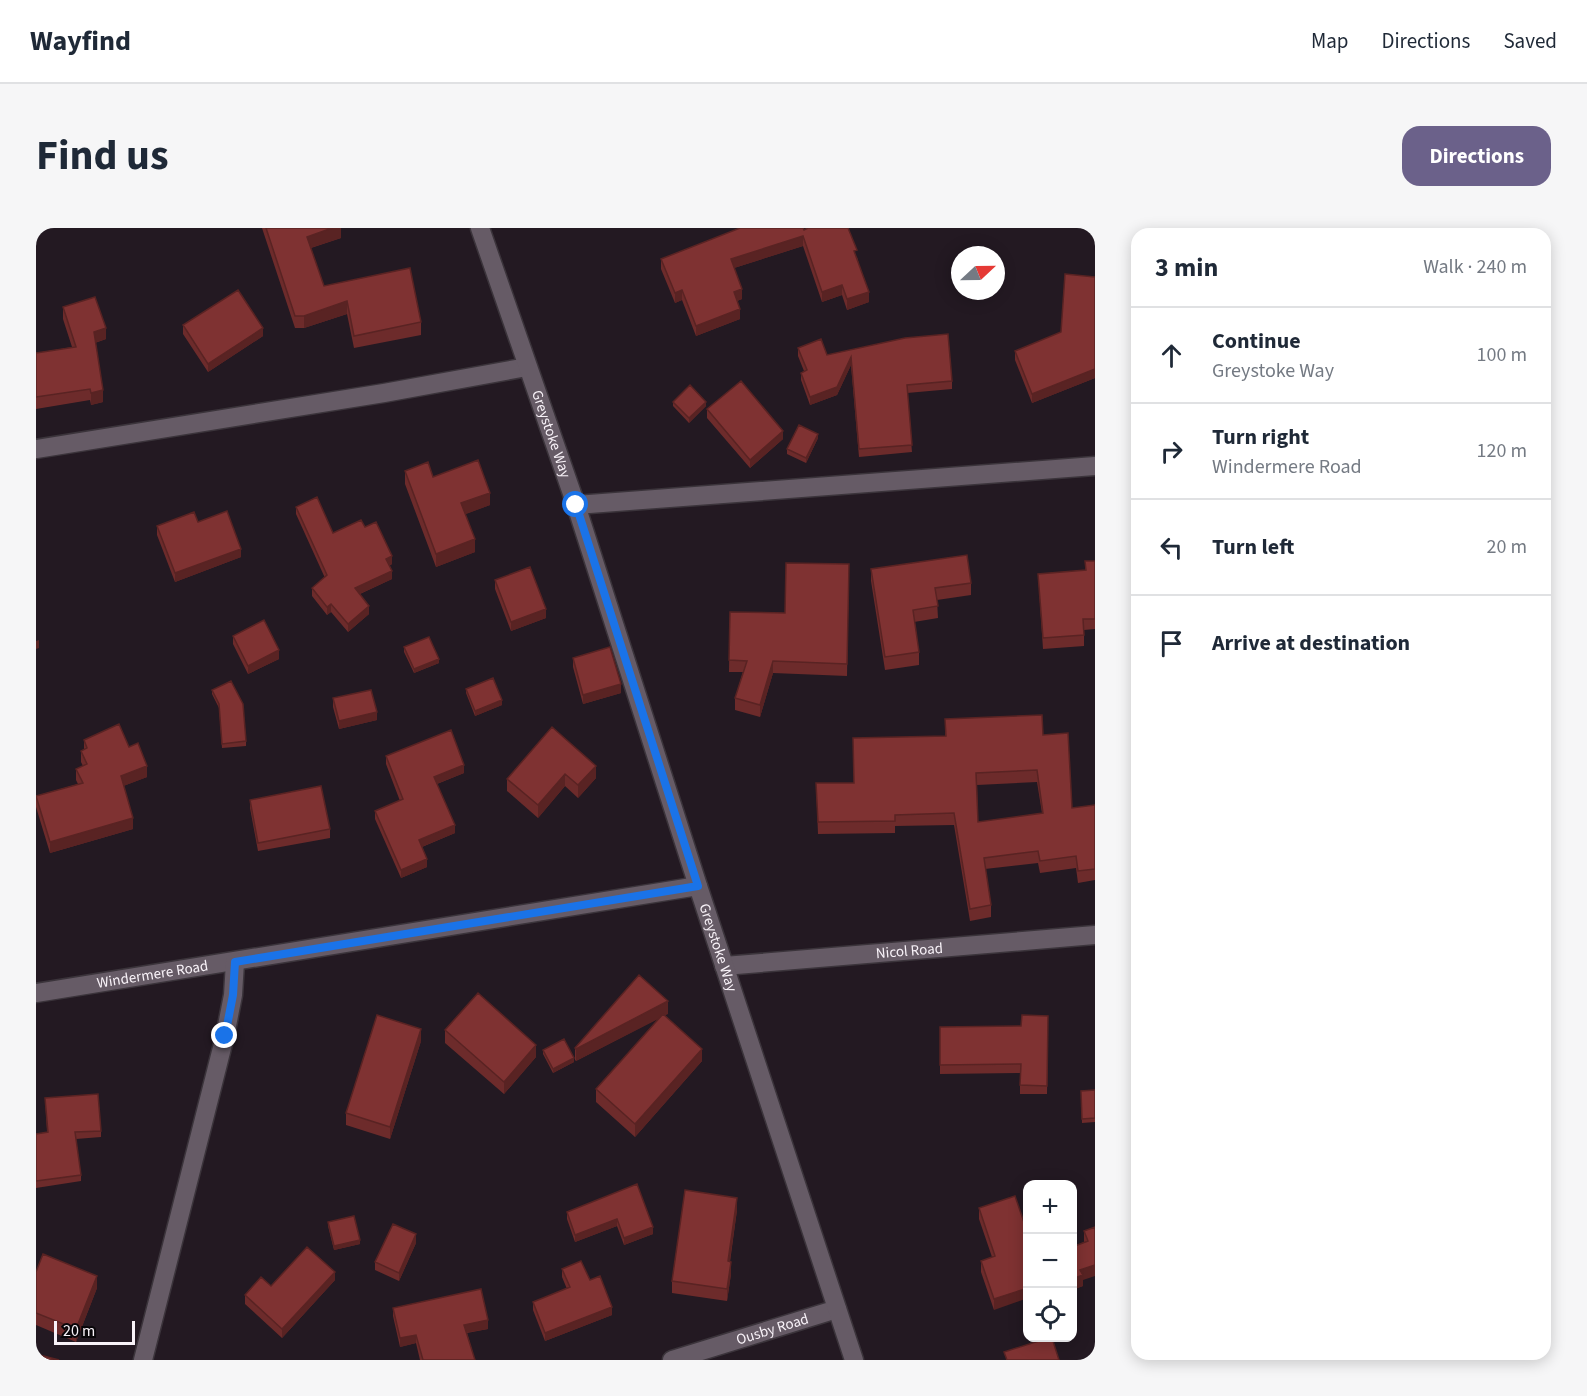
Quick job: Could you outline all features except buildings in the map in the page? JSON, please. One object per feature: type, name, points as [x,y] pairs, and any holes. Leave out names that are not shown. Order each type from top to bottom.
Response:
[{"type":"street","name":"Greystoke Way","points":[[480,228],[576,505],[854,1360]]},
{"type":"street","points":[[36,449],[384,393],[527,367]]},
{"type":"street","points":[[576,505],[1095,466]]},
{"type":"street","name":"Windermere Road","points":[[36,993],[698,886]]},
{"type":"street","name":"Nicol Road","points":[[724,966],[1095,935]]},
{"type":"street","points":[[143,1360],[225,1036],[233,995],[235,962]]},
{"type":"street","name":"Ousby Road","points":[[672,1360],[837,1309]]},
{"type":"route","points":[[225,1036],[233,995],[235,962],[698,886],[576,505]]}]
